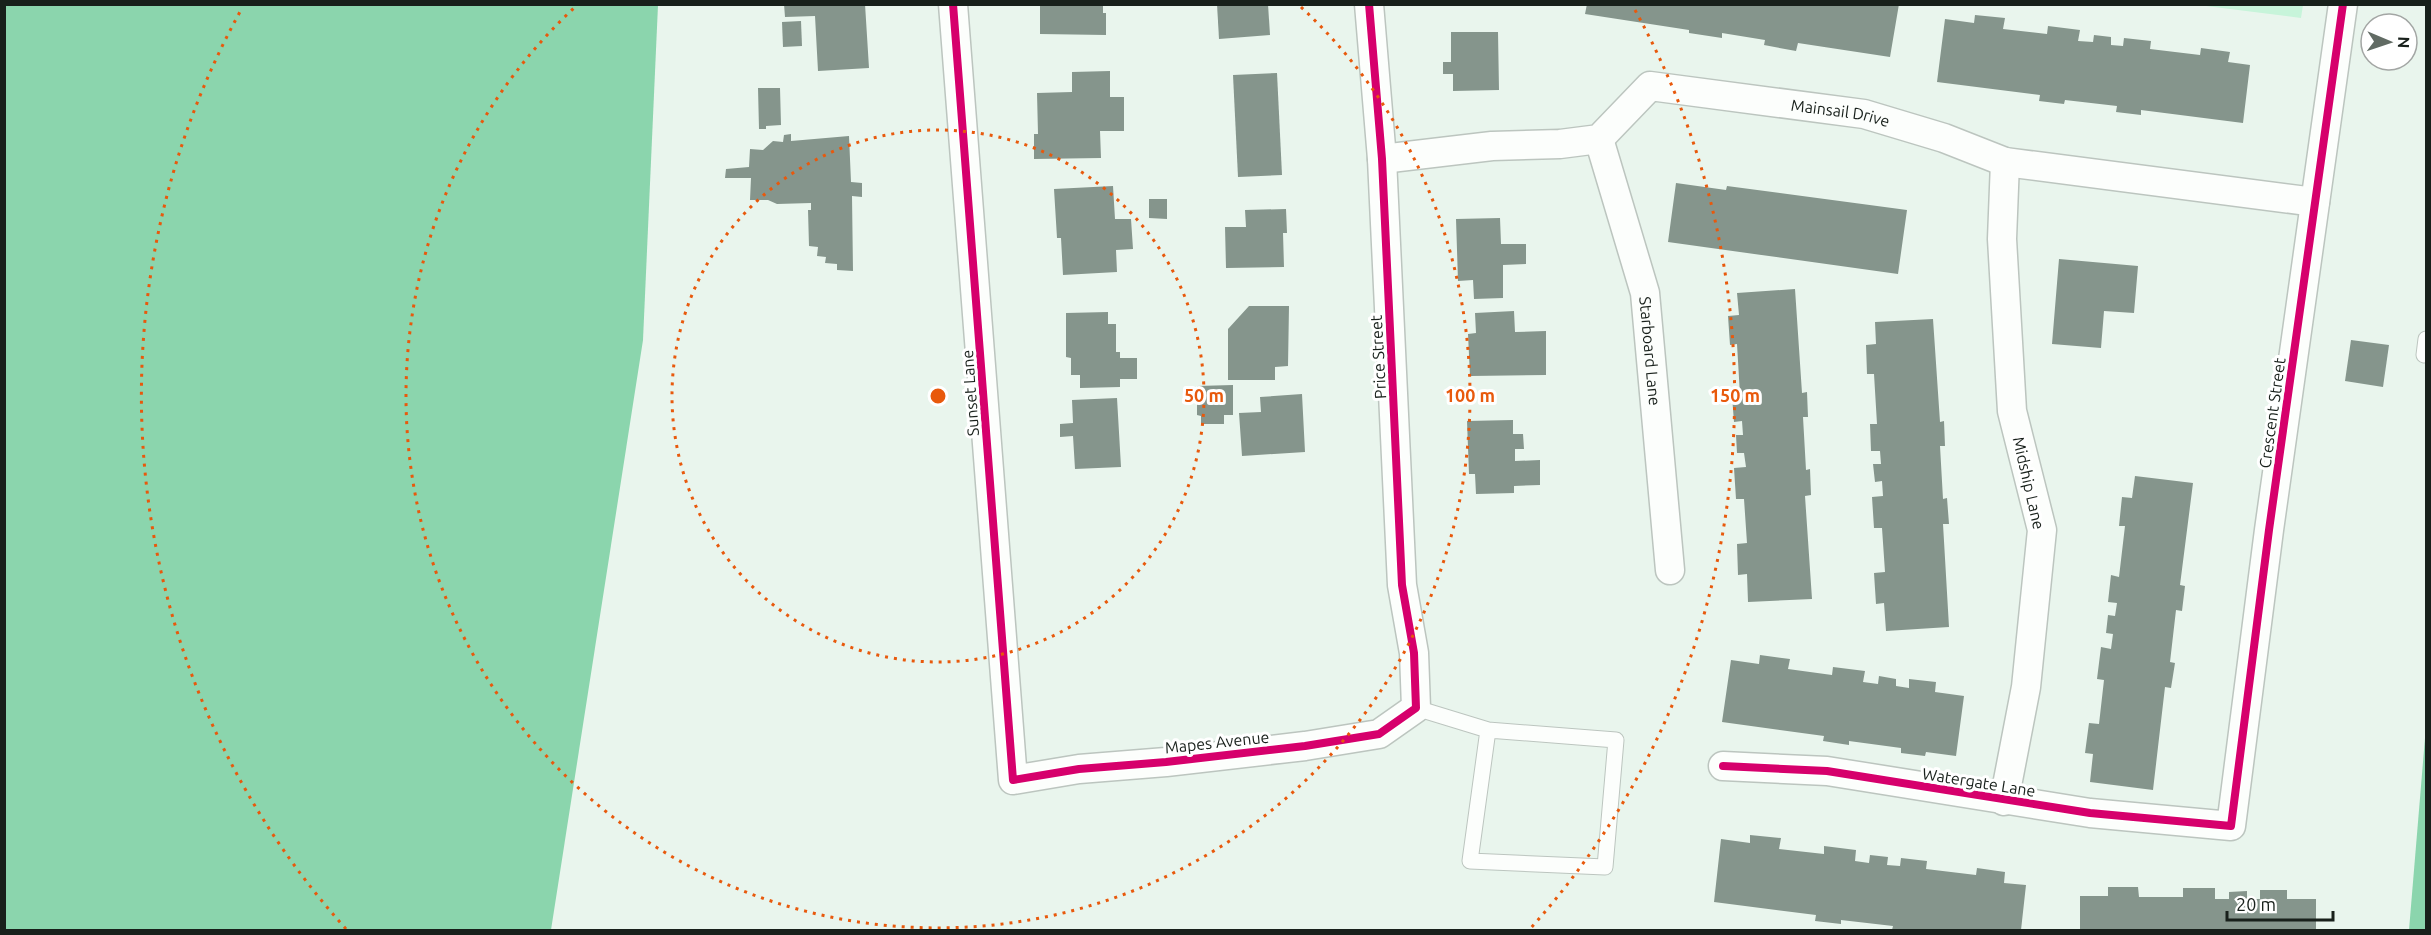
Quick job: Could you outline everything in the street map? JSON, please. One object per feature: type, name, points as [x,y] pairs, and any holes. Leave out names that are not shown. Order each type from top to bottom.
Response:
[{"type":"street","name":"Sunset Lane","points":[[953,4],[1013,780]]},
{"type":"street","name":"Price Street","points":[[1369,4],[1382,159],[1402,585],[1414,654],[1416,708]]},
{"type":"street","name":"Crescent Street","points":[[2231,826],[2269,530],[2343,4]]},
{"type":"street","name":"Mainsail Drive","points":[[1599,139],[1650,86],[1864,114],[1944,138],[2005,162],[2315,202]]},
{"type":"street","points":[[1382,159],[1492,146],[1560,144],[1599,139]]},
{"type":"street","name":"Starboard Lane","points":[[1599,139],[1645,293],[1670,570]]},
{"type":"street","name":"Midship Lane","points":[[2004,801],[2026,687],[2042,530],[2012,411],[2002,239],[2005,162]]},
{"type":"street","name":"Mapes Avenue","points":[[1013,780],[1079,769],[1293,747],[1379,734],[1416,708]]},
{"type":"street","name":"Watergate Lane","points":[[1723,766],[1827,771],[2090,813],[2231,826]]},
{"type":"lane","points":[[2424,355],[2427,339]]},
{"type":"lane","points":[[1416,708],[1488,730],[1616,740],[1605,867],[1470,861],[1488,730]]},
{"type":"shaded area","points":[[5,4],[658,5],[643,340],[551,930],[5,930]]},
{"type":"shaded area","points":[[2198,5],[2303,5],[2301,18]]},
{"type":"shaded area","points":[[2426,726],[2426,930],[2409,930]]},
{"type":"building","points":[[784,4],[865,4],[869,68],[818,71],[815,16],[785,17]]},
{"type":"building","points":[[1040,4],[1103,4],[1103,13],[1106,13],[1106,35],[1040,34]]},
{"type":"building","points":[[1217,4],[1268,4],[1270,35],[1219,39]]},
{"type":"building","points":[[1587,4],[1899,4],[1890,57],[1798,43],[1796,51],[1764,45],[1765,40],[1722,33],[1722,38],[1689,33],[1689,30],[1585,14]]},
{"type":"building","points":[[1975,15],[2005,18],[2003,29],[2047,34],[2048,26],[2080,30],[2078,41],[2093,42],[2094,35],[2111,37],[2111,45],[2123,46],[2124,38],[2151,41],[2150,49],[2200,55],[2201,48],[2230,52],[2228,62],[2250,65],[2243,123],[2141,110],[2141,115],[2116,112],[2117,106],[2065,100],[2064,104],[2039,101],[2040,95],[1937,82],[1945,19],[1974,23]]},
{"type":"building","points":[[801,21],[802,46],[783,47],[782,22]]},
{"type":"building","points":[[1451,32],[1498,32],[1499,90],[1453,91],[1453,74],[1443,74],[1443,62],[1451,62]]},
{"type":"building","points":[[1110,71],[1110,97],[1124,97],[1124,131],[1100,131],[1101,158],[1034,159],[1034,134],[1038,134],[1037,93],[1072,92],[1072,72]]},
{"type":"building","points":[[1277,73],[1282,175],[1238,177],[1233,75]]},
{"type":"building","points":[[758,88],[780,88],[781,125],[759,129]]},
{"type":"building","points":[[791,134],[791,141],[849,136],[851,182],[862,183],[862,197],[852,196],[853,271],[837,270],[837,264],[825,263],[826,257],[817,256],[818,247],[809,246],[808,210],[811,210],[811,203],[777,204],[768,200],[750,200],[751,178],[725,178],[726,169],[749,167],[750,149],[763,150],[773,141],[783,142],[784,135]]},
{"type":"building","points":[[1676,183],[1726,190],[1727,186],[1907,210],[1898,274],[1668,242]]},
{"type":"building","points":[[1113,186],[1115,219],[1131,219],[1133,249],[1116,250],[1117,272],[1063,275],[1061,238],[1057,238],[1054,189]]},
{"type":"building","points":[[1149,199],[1167,199],[1167,219],[1149,218]]},
{"type":"building","points":[[1286,209],[1287,233],[1283,233],[1284,267],[1226,268],[1225,227],[1246,227],[1245,210]]},
{"type":"building","points":[[1500,218],[1501,244],[1526,244],[1526,264],[1503,265],[1503,298],[1474,299],[1473,280],[1458,281],[1456,219]]},
{"type":"building","points":[[2059,259],[2138,266],[2134,313],[2104,311],[2101,348],[2052,344]]},
{"type":"building","points":[[1795,289],[1802,393],[1807,392],[1808,417],[1803,417],[1806,470],[1810,469],[1811,495],[1805,496],[1812,599],[1748,602],[1747,574],[1738,575],[1737,544],[1747,543],[1744,499],[1736,499],[1734,468],[1746,467],[1744,453],[1737,453],[1736,435],[1743,435],[1742,421],[1734,422],[1732,396],[1740,395],[1737,344],[1730,345],[1728,316],[1739,315],[1737,293]]},
{"type":"building","points":[[1249,306],[1289,306],[1288,366],[1275,367],[1275,380],[1228,380],[1228,329]]},
{"type":"building","points":[[1514,311],[1515,332],[1546,331],[1546,375],[1470,376],[1468,334],[1476,333],[1475,313]]},
{"type":"building","points":[[1108,312],[1108,324],[1116,324],[1116,352],[1120,352],[1120,358],[1137,358],[1137,379],[1120,379],[1120,387],[1080,388],[1080,375],[1071,375],[1071,358],[1066,357],[1066,313]]},
{"type":"building","points":[[1933,319],[1940,422],[1944,421],[1945,446],[1940,446],[1943,499],[1947,498],[1949,524],[1943,524],[1949,627],[1886,631],[1884,603],[1876,604],[1874,573],[1885,572],[1882,528],[1874,528],[1872,497],[1883,496],[1882,481],[1875,482],[1873,464],[1881,464],[1880,451],[1871,451],[1870,424],[1877,424],[1874,374],[1867,374],[1866,345],[1876,344],[1875,322]]},
{"type":"building","points":[[2351,340],[2389,345],[2383,387],[2345,381]]},
{"type":"building","points":[[1233,385],[1233,415],[1224,415],[1224,424],[1201,424],[1201,416],[1197,415],[1197,386]]},
{"type":"building","points":[[1302,394],[1305,452],[1242,456],[1239,413],[1261,412],[1260,397]]},
{"type":"building","points":[[1117,398],[1121,467],[1075,469],[1073,436],[1060,437],[1060,424],[1073,423],[1072,400]]},
{"type":"building","points":[[1513,420],[1513,434],[1523,434],[1524,449],[1515,449],[1515,461],[1540,460],[1540,485],[1514,486],[1514,493],[1476,494],[1475,474],[1469,474],[1467,421]]},
{"type":"building","points":[[2135,476],[2193,483],[2180,585],[2185,586],[2182,611],[2176,610],[2170,662],[2175,663],[2171,688],[2165,687],[2153,790],[2090,782],[2093,754],[2085,753],[2089,723],[2099,724],[2104,680],[2097,679],[2101,647],[2111,649],[2113,634],[2106,633],[2108,615],[2115,616],[2117,603],[2108,602],[2111,575],[2119,577],[2125,526],[2119,526],[2122,497],[2132,498]]},
{"type":"building","points":[[1760,655],[1790,659],[1788,669],[1832,675],[1833,667],[1865,671],[1863,682],[1878,684],[1879,676],[1896,679],[1896,686],[1909,688],[1909,679],[1936,682],[1935,692],[1964,696],[1956,756],[1926,752],[1925,756],[1901,753],[1901,748],[1849,741],[1849,745],[1823,741],[1824,736],[1722,722],[1731,660],[1759,664]]},
{"type":"building","points":[[1750,835],[1781,838],[1779,849],[1824,854],[1824,846],[1856,850],[1855,861],[1869,863],[1870,855],[1888,857],[1887,865],[1900,866],[1901,858],[1927,861],[1926,869],[1976,875],[1977,868],[2005,872],[2004,883],[2026,885],[2021,930],[1892,930],[1893,926],[1841,920],[1841,924],[1815,921],[1816,915],[1714,902],[1721,839],[1750,843]]},
{"type":"building","points":[[2108,887],[2138,887],[2139,897],[2183,897],[2183,888],[2215,888],[2215,899],[2229,899],[2229,892],[2247,891],[2247,899],[2260,899],[2260,890],[2287,890],[2287,899],[2316,899],[2316,930],[2080,930],[2080,896],[2108,896]]},
{"type":"cycle path","points":[[953,4],[1013,780],[1079,769],[1166,762],[1305,746],[1379,734],[1416,708],[1414,653],[1402,585],[1382,159],[1369,4]]},
{"type":"cycle path","points":[[1723,766],[1827,771],[2090,813],[2231,826],[2269,530],[2343,4]]}]
